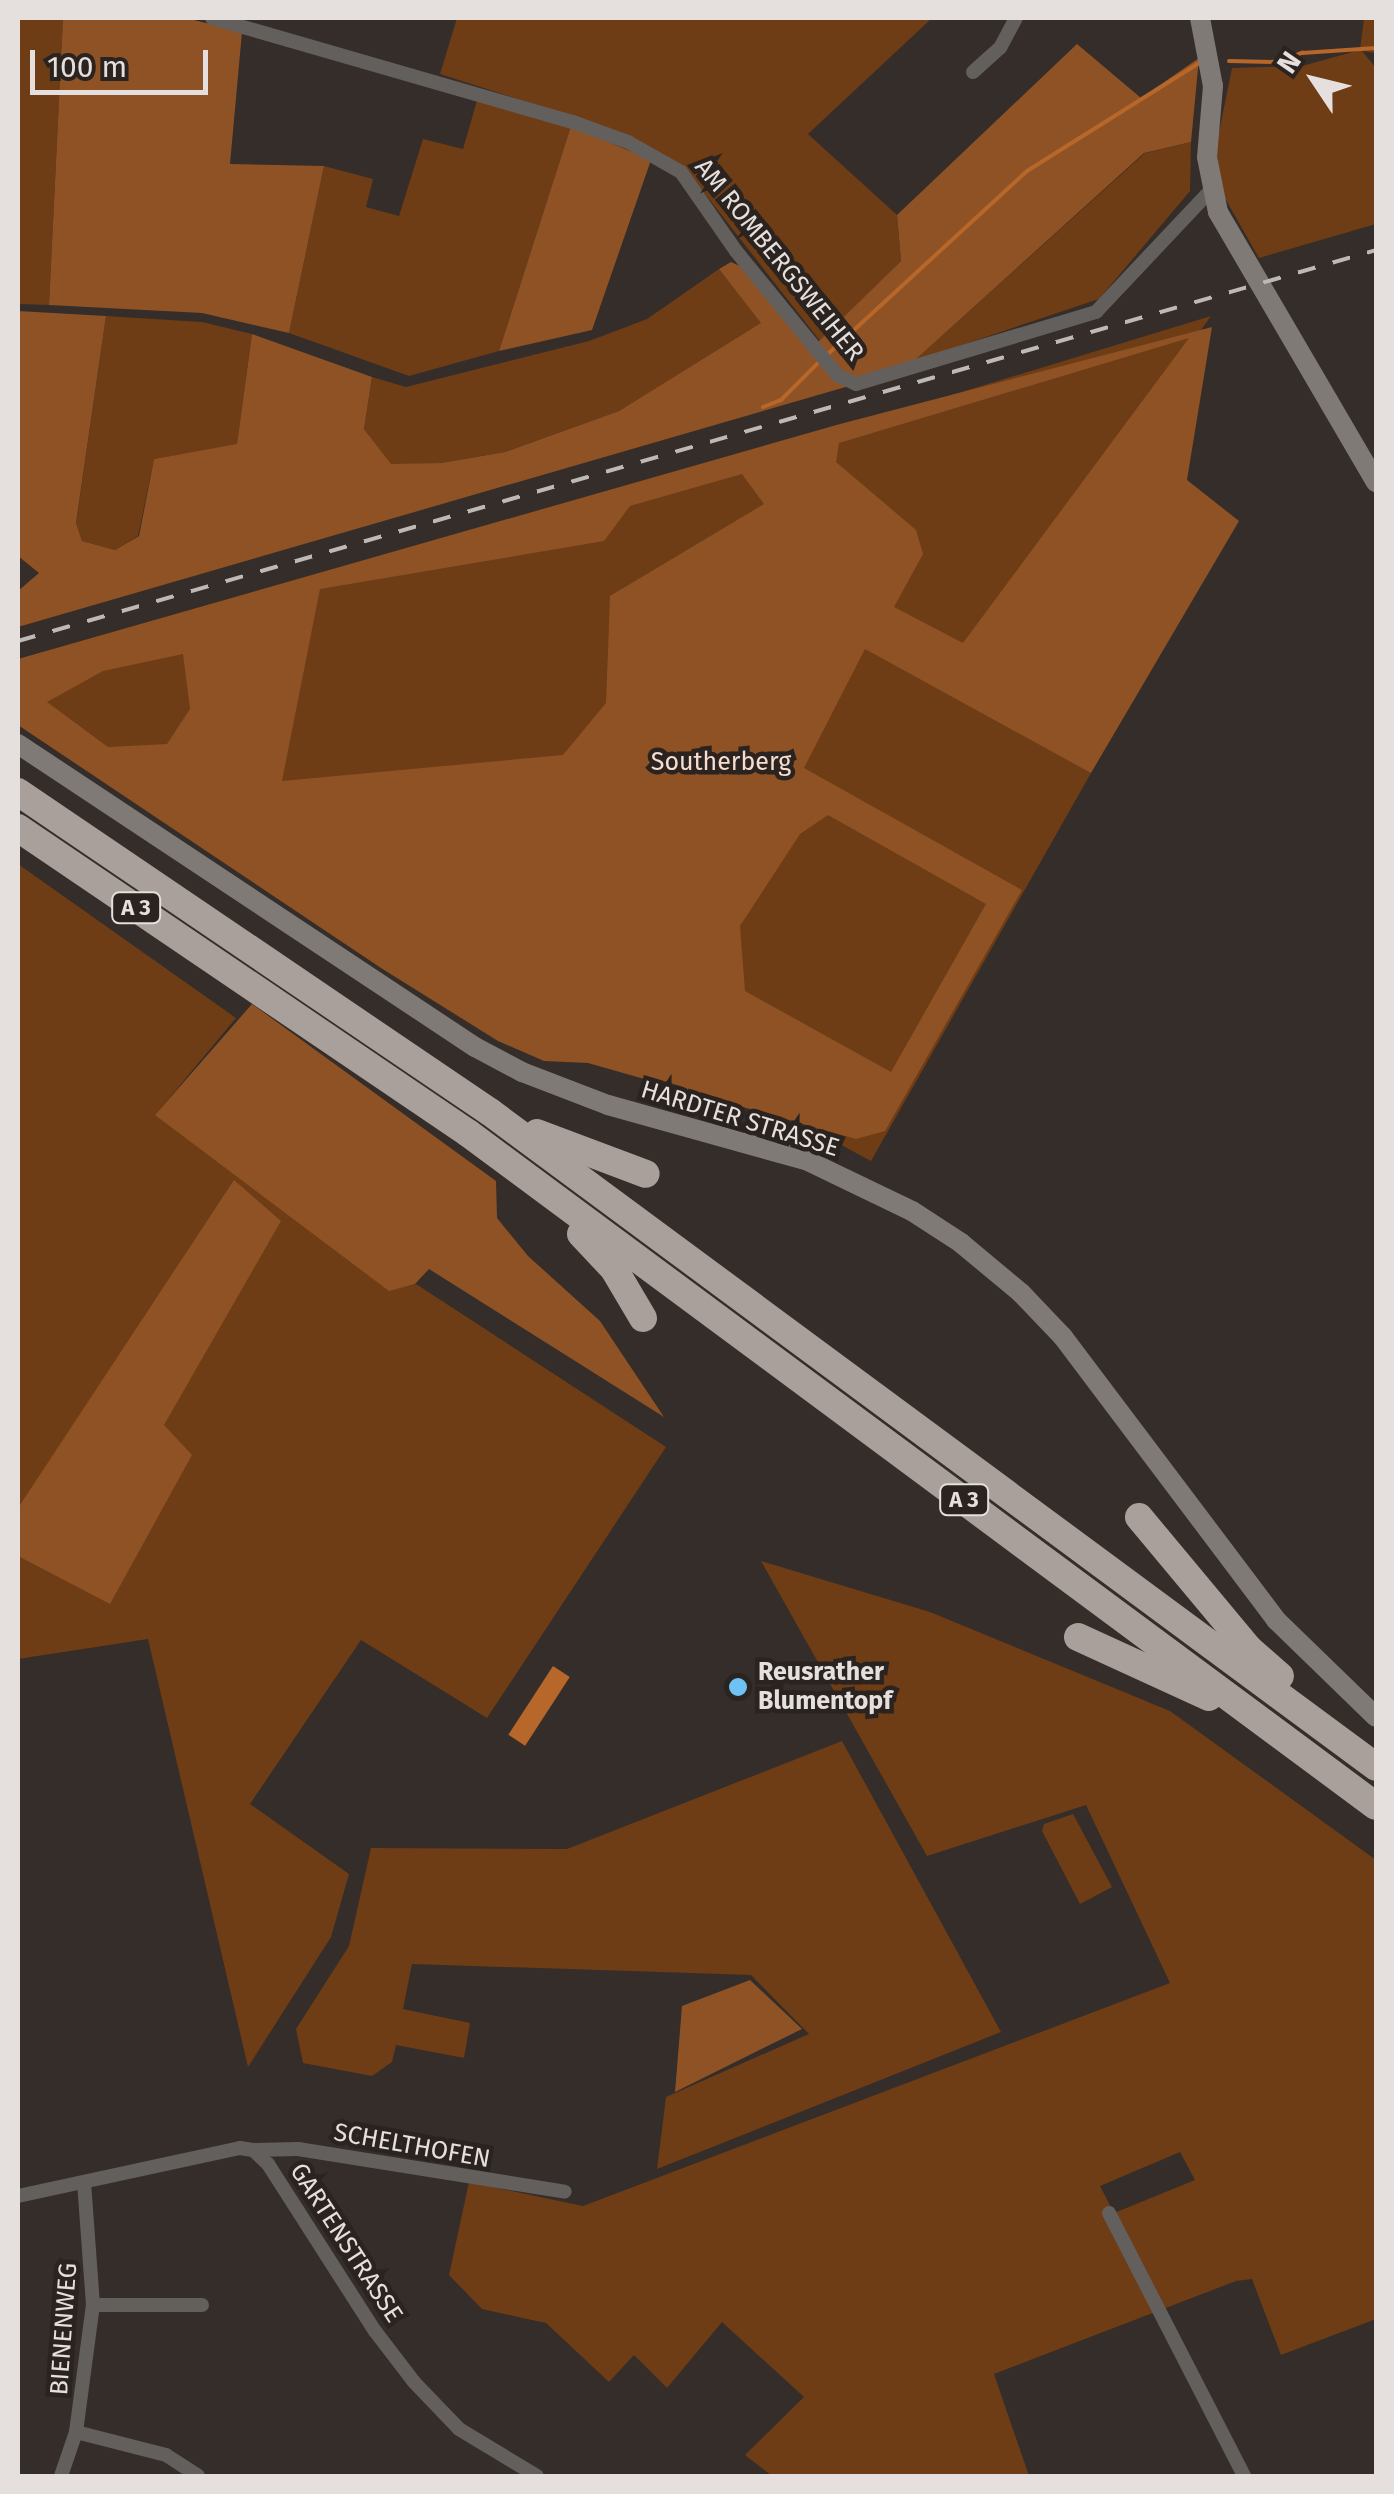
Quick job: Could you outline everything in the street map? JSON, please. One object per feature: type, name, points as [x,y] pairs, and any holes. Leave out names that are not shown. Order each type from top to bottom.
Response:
[{"type":"highway","name":"A 3","points":[[18,792],[490,1112],[1376,1768]]},
{"type":"highway","name":"A 3","points":[[18,828],[468,1133],[1376,1806]]},
{"type":"highway","points":[[490,1112],[580,1152],[646,1174]]},
{"type":"highway","points":[[550,1195],[564,1220],[614,1269],[643,1318]]},
{"type":"highway","points":[[1139,1517],[1249,1649],[1324,1710],[1341,1742]]},
{"type":"highway","points":[[1078,1638],[1186,1685],[1289,1739]]},
{"type":"main road","points":[[1200,18],[1213,86],[1207,157],[1211,190],[1231,242],[1376,482]]},
{"type":"main road","name":"HARDTER STRASSE","points":[[18,744],[475,1047],[522,1072],[608,1105],[808,1161],[879,1193],[960,1243],[1022,1293],[1063,1337],[1104,1387],[1227,1562],[1316,1664],[1376,1718]]},
{"type":"street","name":"AM ROMBERGSWEIHER","points":[[212,18],[573,122],[628,142],[668,164],[681,172],[736,251],[837,375],[856,384],[1096,312],[1211,190]]},
{"type":"street","points":[[973,72],[1000,48],[1016,18]]},
{"type":"street","points":[[18,2196],[240,2148],[253,2150]]},
{"type":"street","name":"SCHELTHOFEN","points":[[253,2150],[298,2148],[565,2192]]},
{"type":"street","name":"GARTENSTRASSE","points":[[253,2150],[268,2164],[374,2331],[414,2382],[459,2428],[537,2476]]},
{"type":"street","name":"BIENENWEG","points":[[61,2476],[76,2432],[93,2305],[84,2182]]},
{"type":"street","points":[[1109,2213],[1244,2476]]},
{"type":"street","points":[[93,2305],[202,2306]]},
{"type":"street","points":[[76,2432],[166,2454],[198,2476]]},
{"type":"green space","points":[[18,18],[63,18],[49,305],[18,304]]},
{"type":"green space","points":[[63,18],[190,19],[242,32],[230,164],[324,166],[289,333],[202,313],[49,305]]},
{"type":"green space","points":[[457,18],[931,19],[808,134],[897,215],[901,261],[820,341],[684,167],[626,134],[440,74]]},
{"type":"green space","points":[[1364,18],[1376,18],[1376,53],[1362,51],[1376,68],[1376,224],[1259,258],[1222,193],[1216,147],[1232,68],[1302,66],[1360,50]]},
{"type":"green space","points":[[1077,44],[1141,98],[1199,58],[1191,142],[1144,153],[914,361],[856,384],[18,627],[18,591],[39,573],[18,556],[18,311],[106,316],[76,523],[82,541],[115,550],[139,536],[154,459],[237,444],[252,334],[372,377],[364,429],[391,464],[441,463],[505,452],[619,411],[761,323],[719,269],[731,262],[742,267],[811,349],[901,261],[897,215]]},
{"type":"green space","points":[[478,97],[571,126],[499,351],[409,376],[289,333],[324,166],[373,179],[366,207],[399,216],[423,139],[463,149]]},
{"type":"green space","points":[[571,126],[651,160],[592,330],[499,351]]},
{"type":"green space","points":[[1191,142],[1190,191],[1099,299],[914,361],[1145,153]]},
{"type":"green space","points":[[719,269],[762,323],[619,411],[505,452],[441,463],[391,465],[364,429],[372,377],[406,387],[589,341],[647,319]]},
{"type":"green space","points":[[106,316],[202,322],[252,334],[237,445],[154,459],[138,536],[115,550],[82,541],[76,524]]},
{"type":"green space","name":"Southerberg","points":[[1211,316],[981,637],[1091,773],[871,1161],[18,699],[18,661],[768,451]]},
{"type":"green space","points":[[1212,327],[1187,480],[1239,521],[1091,773],[865,649],[804,768],[1022,890],[885,1131],[856,1139],[588,1063],[544,1061],[498,1041],[381,968],[18,725],[18,659],[840,424]],"holes":[[[1189,338],[963,643],[894,607],[923,554],[916,530],[836,462],[839,443]],[[742,474],[764,504],[610,596],[606,703],[563,755],[282,781],[320,589],[604,541],[630,506]],[[183,654],[190,709],[167,744],[108,747],[47,702],[103,671]],[[828,815],[986,904],[891,1072],[745,991],[740,926],[800,834]]]},
{"type":"green space","points":[[18,864],[236,1018],[156,1114],[389,1290],[416,1284],[666,1447],[487,1718],[361,1640],[250,1804],[349,1874],[331,1937],[248,2067],[148,1639],[18,1659]]},
{"type":"green space","points":[[252,1004],[496,1181],[497,1218],[528,1256],[600,1321],[664,1417],[429,1269],[415,1284],[389,1291],[155,1115]]},
{"type":"green space","points":[[234,1180],[281,1221],[164,1425],[192,1455],[110,1604],[18,1556],[18,1508]]},
{"type":"green space","points":[[761,1561],[930,1612],[1170,1711],[1376,1860],[1376,2319],[1281,2355],[1252,2279],[1236,2281],[994,2374],[1029,2476],[772,2476],[745,2455],[804,2397],[722,2322],[667,2388],[634,2355],[609,2382],[546,2323],[482,2309],[449,2275],[469,2182],[583,2206],[1170,1983],[1086,1805],[927,1856]],"holes":[[[1180,2152],[1195,2180],[1114,2213],[1100,2186]]]},
{"type":"green space","points":[[842,1741],[1001,2032],[657,2169],[666,2097],[809,2034],[751,1975],[412,1964],[403,2009],[470,2023],[464,2058],[396,2045],[392,2062],[372,2076],[303,2063],[296,2029],[349,1946],[371,1848],[567,1849]]},
{"type":"green space","points":[[1073,1814],[1112,1887],[1080,1904],[1042,1831],[1044,1824]]},
{"type":"green space","points":[[750,1980],[802,2029],[675,2092],[682,2006]]},
{"type":"shaded area","points":[[553,1666],[570,1677],[525,1746],[508,1735]]},
{"type":"waterway","points":[[1229,61],[1278,62],[1302,53],[1376,48]]},
{"type":"waterway","points":[[829,353],[1027,171],[1201,62]]},
{"type":"waterway","points":[[763,407],[781,400],[817,364]]},
{"type":"railway","points":[[18,641],[1376,250]]},
{"type":"place","name":"Reusrather Blumentopf","points":[[738,1687]]}]
